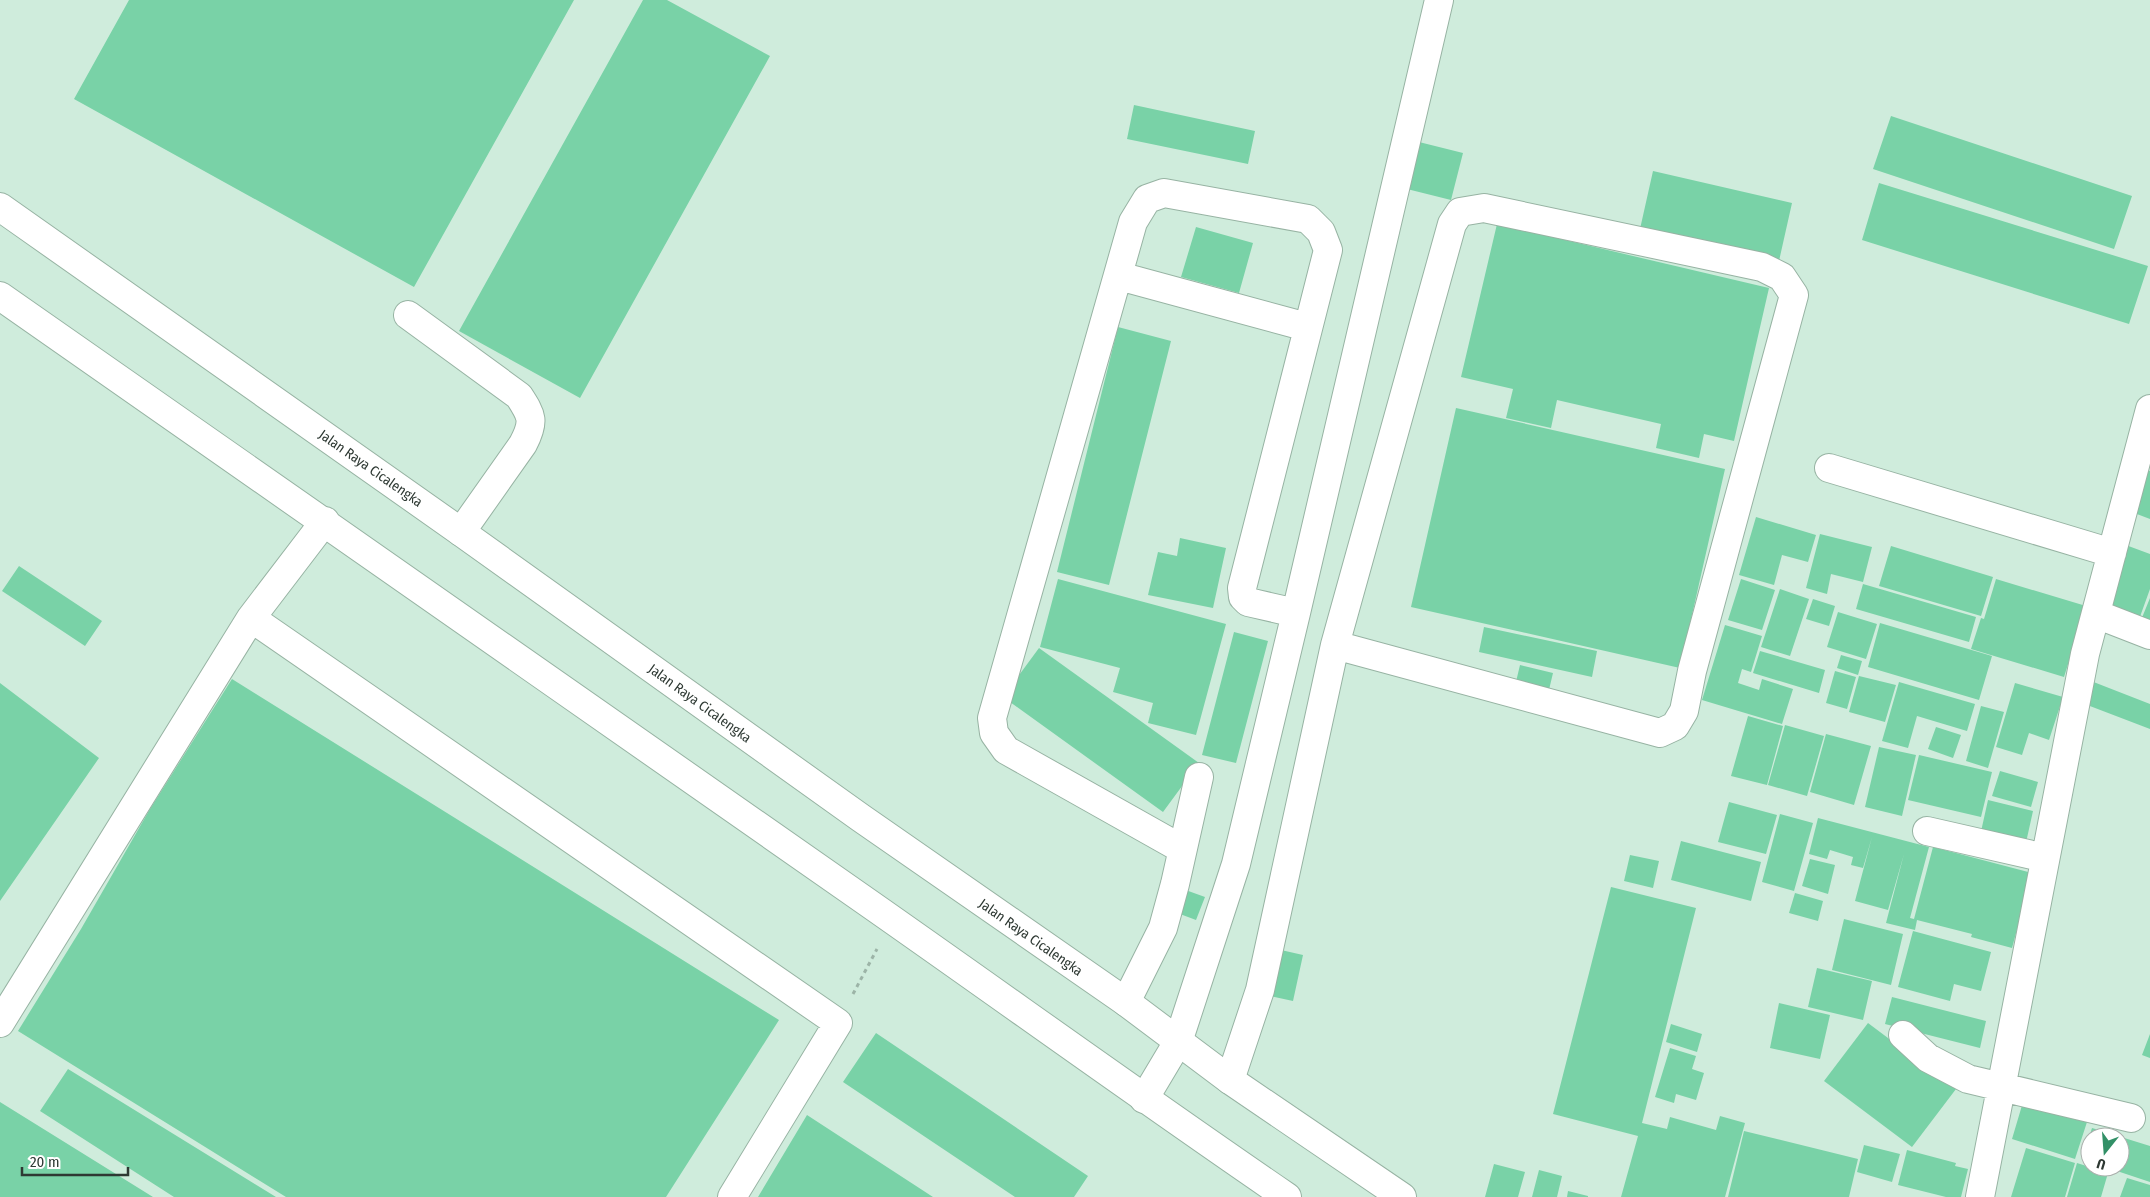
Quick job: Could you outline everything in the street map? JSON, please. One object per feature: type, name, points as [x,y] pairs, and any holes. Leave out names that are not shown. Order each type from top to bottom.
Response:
[{"type":"main road","points":[[1144,1100],[1178,1042],[1236,864],[1438,0]]},
{"type":"main road","points":[[1182,849],[1006,750],[994,733],[992,718],[1133,222],[1147,199],[1164,193],[1308,219],[1320,232],[1328,250],[1242,588],[1243,597],[1248,602],[1296,613]]},
{"type":"main road","name":"Jalan Raya Cicalengka","points":[[0,207],[462,532],[861,818],[1126,1002],[1230,1080],[1402,1197]]},
{"type":"main road","points":[[1230,1080],[1260,990],[1335,645],[1452,224],[1460,212],[1484,208],[1762,267],[1782,277],[1794,295],[1692,671],[1684,711],[1675,726],[1660,732],[1335,645]]},
{"type":"main road","points":[[1119,276],[1307,328]]},
{"type":"main road","points":[[0,296],[325,521],[893,920],[1144,1100],[1286,1197]]},
{"type":"main road","points":[[408,315],[519,396],[530,413],[531,430],[523,444],[462,532]]},
{"type":"main road","points":[[1980,1197],[2085,654],[2150,409]]},
{"type":"main road","points":[[1829,468],[2112,553]]},
{"type":"main road","points":[[0,1023],[251,618],[325,521]]},
{"type":"main road","points":[[2096,614],[2150,635]]},
{"type":"main road","points":[[251,618],[838,1023],[732,1197]]},
{"type":"main road","points":[[1126,1002],[1163,928],[1199,778]]},
{"type":"main road","points":[[1927,830],[2045,858]]},
{"type":"main road","points":[[1903,1035],[1928,1058],[1968,1079],[2131,1118]]},
{"type":"path","points":[[838,1023],[893,920]]},
{"type":"building","points":[[129,0],[574,0],[414,287],[74,99]]},
{"type":"building","points":[[643,0],[667,0],[770,56],[580,398],[459,331]]},
{"type":"building","points":[[1134,105],[1255,131],[1248,164],[1127,139]]},
{"type":"building","points":[[1891,116],[2132,196],[2114,249],[1873,169]]},
{"type":"building","points":[[1415,141],[1463,153],[1451,200],[1403,188]]},
{"type":"building","points":[[1653,171],[1792,203],[1779,261],[1640,229]]},
{"type":"building","points":[[1879,183],[2148,266],[2129,324],[1862,240]]},
{"type":"building","points":[[1497,224],[1769,288],[1734,441],[1704,434],[1699,458],[1656,448],[1661,424],[1557,400],[1551,428],[1506,418],[1513,389],[1461,377]]},
{"type":"building","points":[[1196,227],[1253,243],[1239,293],[1181,277]]},
{"type":"building","points":[[1118,327],[1171,341],[1109,585],[1057,572]]},
{"type":"building","points":[[1456,408],[1725,469],[1680,668],[1411,607]]},
{"type":"building","points":[[2144,469],[2150,471],[2150,519],[2129,511]]},
{"type":"building","points":[[1756,517],[1816,535],[1808,562],[1782,555],[1774,585],[1739,575]]},
{"type":"building","points":[[1820,534],[1872,547],[1863,582],[1831,574],[1827,594],[1806,588]]},
{"type":"building","points":[[1180,538],[1226,548],[1213,608],[1148,595],[1158,552],[1177,556]]},
{"type":"building","points":[[2123,544],[2150,554],[2150,589],[2137,625],[2098,611]]},
{"type":"building","points":[[1891,546],[1993,577],[1981,616],[1879,586]]},
{"type":"building","points":[[19,566],[102,621],[85,646],[2,591]]},
{"type":"building","points":[[1058,579],[1226,624],[1196,735],[1148,723],[1153,703],[1113,692],[1120,668],[1040,647]]},
{"type":"building","points":[[1741,579],[1775,590],[1762,630],[1728,620]]},
{"type":"building","points":[[1996,579],[2086,606],[2064,677],[1971,649],[1981,618],[1984,619]]},
{"type":"building","points":[[1863,584],[1976,617],[1969,642],[1856,609]]},
{"type":"building","points":[[1780,589],[1809,599],[1790,656],[1761,647]]},
{"type":"building","points":[[2150,598],[2150,629],[2139,625]]},
{"type":"building","points":[[1813,599],[1835,606],[1829,626],[1806,619]]},
{"type":"building","points":[[1838,612],[1877,624],[1866,659],[1827,647]]},
{"type":"building","points":[[1880,623],[1992,656],[1979,700],[1868,667]]},
{"type":"building","points":[[1725,625],[1762,636],[1751,672],[1742,669],[1738,683],[1759,690],[1762,679],[1793,689],[1782,724],[1702,700]]},
{"type":"building","points":[[1484,627],[1597,651],[1592,677],[1479,652]]},
{"type":"building","points":[[1234,632],[1268,641],[1236,763],[1202,755]]},
{"type":"building","points":[[1039,648],[1199,763],[1163,812],[1003,697]]},
{"type":"building","points":[[1760,651],[1825,670],[1819,693],[1753,673]]},
{"type":"building","points":[[1841,655],[1862,661],[1858,675],[1837,668]]},
{"type":"building","points":[[1520,665],[1553,673],[1548,694],[1515,686]]},
{"type":"building","points":[[1835,671],[1856,677],[1847,709],[1826,703]]},
{"type":"building","points":[[1859,676],[1896,685],[1885,722],[1849,712]]},
{"type":"building","points":[[232,679],[779,1020],[666,1197],[286,1197],[18,1031],[81,929],[150,809]]},
{"type":"building","points":[[2091,681],[2150,704],[2150,729],[2082,703]]},
{"type":"building","points":[[1899,682],[1975,704],[1967,731],[1917,716],[1908,748],[1882,741]]},
{"type":"building","points":[[0,683],[99,758],[0,901]]},
{"type":"building","points":[[2015,683],[2063,697],[2049,740],[2029,733],[2022,755],[1996,747]]},
{"type":"building","points":[[1981,706],[2004,712],[1988,768],[1966,761]]},
{"type":"building","points":[[1748,716],[1783,726],[1767,785],[1731,776]]},
{"type":"building","points":[[1785,725],[1824,736],[1807,796],[1768,785]]},
{"type":"building","points":[[1936,727],[1961,735],[1953,758],[1928,749]]},
{"type":"building","points":[[1826,734],[1871,746],[1854,805],[1810,792]]},
{"type":"building","points":[[1879,747],[1916,755],[1902,816],[1865,807]]},
{"type":"building","points":[[1919,755],[1992,772],[1981,817],[1908,800]]},
{"type":"building","points":[[2000,771],[2038,782],[2031,807],[1992,796]]},
{"type":"building","points":[[1988,800],[2033,811],[2025,847],[1980,836]]},
{"type":"building","points":[[1729,802],[1777,815],[1766,854],[1718,842]]},
{"type":"building","points":[[1780,814],[1813,823],[1794,891],[1762,882]]},
{"type":"building","points":[[1818,818],[1929,847],[1910,918],[1914,919],[1933,847],[2032,873],[2012,948],[1971,937],[1972,934],[1917,920],[1915,930],[1886,923],[1904,854],[1888,910],[1855,901],[1872,837],[1863,868],[1851,865],[1853,857],[1830,850],[1827,859],[1809,854]]},
{"type":"building","points":[[1681,841],[1761,862],[1751,901],[1671,880]]},
{"type":"building","points":[[1630,855],[1659,861],[1653,888],[1624,881]]},
{"type":"building","points":[[1810,859],[1835,865],[1828,894],[1802,886]]},
{"type":"building","points":[[1611,887],[1696,908],[1642,1123],[1667,1129],[1670,1117],[1716,1130],[1720,1116],[1745,1123],[1725,1197],[1621,1197],[1638,1136],[1553,1114]]},
{"type":"building","points":[[1180,888],[1205,897],[1196,920],[1172,911]]},
{"type":"building","points":[[1795,893],[1823,901],[1818,921],[1789,913]]},
{"type":"building","points":[[1844,919],[1903,934],[1891,985],[1832,970]]},
{"type":"building","points":[[1913,931],[1991,952],[1981,991],[1954,984],[1950,1001],[1898,987]]},
{"type":"building","points":[[1281,950],[1303,955],[1293,1001],[1270,996]]},
{"type":"building","points":[[1817,968],[1872,981],[1863,1020],[1808,1007]]},
{"type":"building","points":[[1892,997],[1986,1021],[1980,1048],[1885,1024]]},
{"type":"building","points":[[1779,1003],[1830,1015],[1820,1059],[1770,1048]]},
{"type":"building","points":[[1868,1023],[1956,1089],[1912,1147],[1824,1081]]},
{"type":"building","points":[[1671,1024],[1702,1034],[1697,1052],[1666,1042]]},
{"type":"building","points":[[876,1033],[1088,1176],[1074,1197],[1015,1197],[843,1082]]},
{"type":"building","points":[[2150,1034],[2150,1058],[2142,1055]]},
{"type":"building","points":[[1670,1048],[1696,1056],[1692,1069],[1704,1073],[1696,1100],[1676,1094],[1674,1103],[1655,1097]]},
{"type":"building","points":[[68,1069],[276,1197],[174,1197],[40,1111]]},
{"type":"building","points":[[0,1102],[153,1197],[0,1197]]},
{"type":"building","points":[[2023,1102],[2087,1122],[2085,1127],[2080,1127],[2080,1144],[2075,1159],[2012,1139]]},
{"type":"building","points":[[807,1115],[933,1197],[758,1197]]},
{"type":"building","points":[[1744,1131],[1858,1159],[1849,1197],[1728,1197]]},
{"type":"building","points":[[2130,1140],[2150,1146],[2150,1182],[2130,1175]]},
{"type":"building","points":[[1864,1145],[1900,1154],[1892,1182],[1857,1172]]},
{"type":"building","points":[[2026,1148],[2075,1163],[2065,1197],[2011,1197]]},
{"type":"building","points":[[1907,1150],[1956,1163],[1955,1166],[1968,1169],[1961,1197],[1946,1197],[1898,1185]]},
{"type":"building","points":[[2077,1163],[2080,1164],[2080,1177],[2107,1177],[2101,1197],[2067,1197]]},
{"type":"building","points":[[1494,1164],[1525,1172],[1518,1197],[1485,1197]]},
{"type":"building","points":[[1539,1170],[1562,1176],[1557,1197],[1532,1197]]},
{"type":"building","points":[[2127,1178],[2150,1185],[2150,1197],[2120,1197]]},
{"type":"building","points":[[1568,1191],[1588,1196],[1588,1197],[1567,1197]]}]
